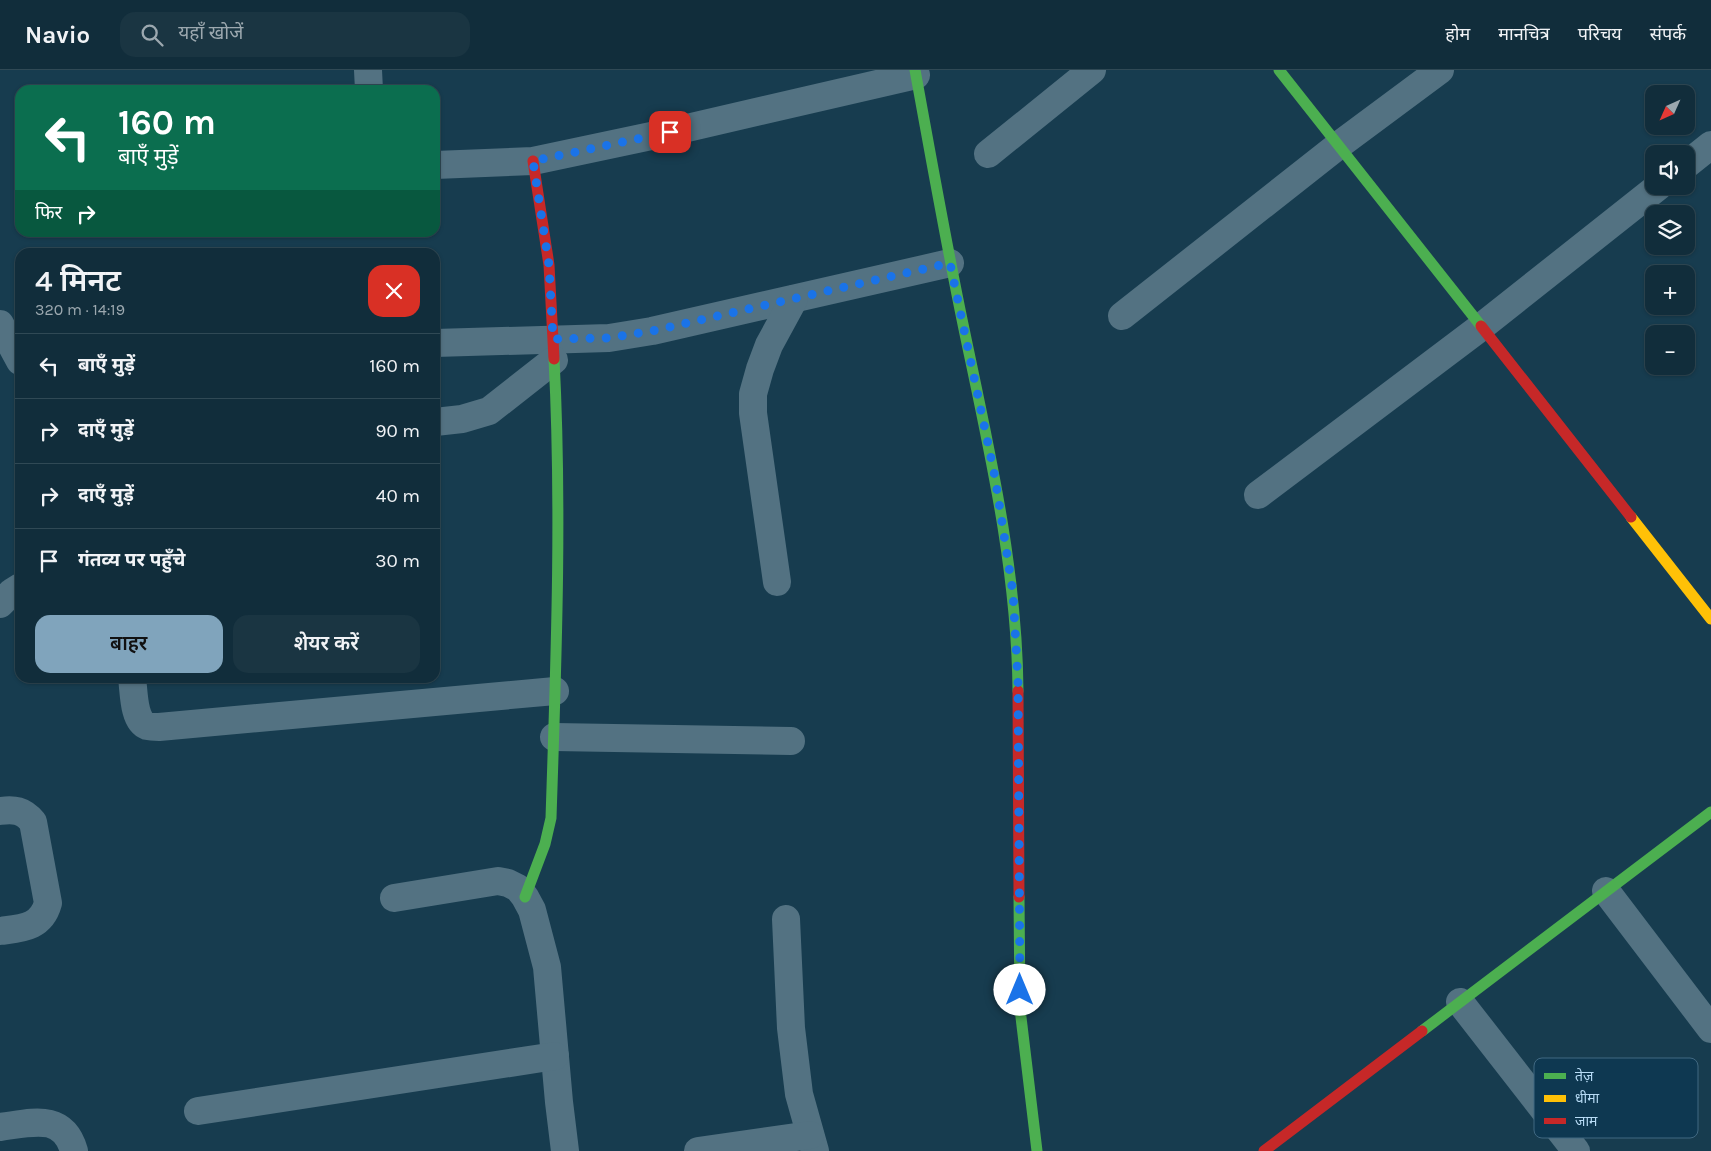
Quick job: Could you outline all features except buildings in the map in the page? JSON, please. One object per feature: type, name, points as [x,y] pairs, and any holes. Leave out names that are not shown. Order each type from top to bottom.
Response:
[{"type":"street","points":[[368,70],[369,85]]},
{"type":"street","points":[[988,154],[1092,70]]},
{"type":"street","points":[[1279,70],[1711,619]]},
{"type":"street","points":[[1122,316],[1338,146],[1440,70]]},
{"type":"street","points":[[440,165],[533,161],[670,132],[916,73],[950,263],[995,477],[1013,593],[1018,682],[1020,1009],[1037,1151]]},
{"type":"street","points":[[1695,158],[1711,145]]},
{"type":"street","points":[[525,897],[546,844],[550,818],[557,616],[558,438],[554,349],[549,265],[533,161]]},
{"type":"street","points":[[1258,495],[1481,327],[1648,195]]},
{"type":"street","points":[[440,343],[554,349],[652,331],[950,263]]},
{"type":"street","points":[[777,582],[753,413],[753,394],[769,345],[794,299]]},
{"type":"street","points":[[0,324],[15,352]]},
{"type":"street","points":[[440,421],[462,419],[489,411],[554,349]]},
{"type":"street","points":[[0,604],[15,590]]},
{"type":"street","points":[[133,683],[136,711],[142,723],[148,726],[159,727],[555,691]]},
{"type":"street","points":[[554,738],[791,741]]},
{"type":"street","points":[[0,811],[19,811],[28,815],[33,822],[48,903],[45,913],[39,921],[30,925],[0,931]]},
{"type":"street","points":[[1264,1151],[1711,812]]},
{"type":"street","points":[[394,898],[498,881],[518,888],[525,897],[532,910],[547,966],[565,1151]]},
{"type":"street","points":[[1606,891],[1711,1029]]},
{"type":"street","points":[[698,1151],[813,1143],[799,1094],[791,1028],[786,919]]},
{"type":"street","points":[[1460,1002],[1534,1097]]},
{"type":"street","points":[[198,1111],[555,1056]]},
{"type":"street","points":[[0,1127],[40,1122],[51,1124],[59,1127],[67,1135],[74,1151]]},
{"type":"street","points":[[1566,1138],[1576,1151]]},
{"type":"traffic: fast","points":[[915,70],[951,264],[1000,509],[1013,599],[1018,691]]},
{"type":"traffic: fast","points":[[1279,70],[1481,326]]},
{"type":"traffic: fast","points":[[525,897],[545,844],[551,818],[558,531],[554,359]]},
{"type":"traffic: fast","points":[[1422,1031],[1711,812]]},
{"type":"traffic: fast","points":[[1019,897],[1020,1009],[1037,1151]]},
{"type":"traffic: slow","points":[[1631,517],[1711,619]]},
{"type":"traffic: jam","points":[[533,161],[549,265],[554,359]]},
{"type":"traffic: jam","points":[[1481,326],[1631,517]]},
{"type":"traffic: jam","points":[[1018,691],[1019,897]]},
{"type":"traffic: jam","points":[[1264,1151],[1422,1031]]},
{"type":"route","points":[[670,132],[533,161],[549,265],[553,339],[608,338],[652,331],[950,263],[960,318],[995,477],[1013,593],[1018,682],[1020,990]]}]
